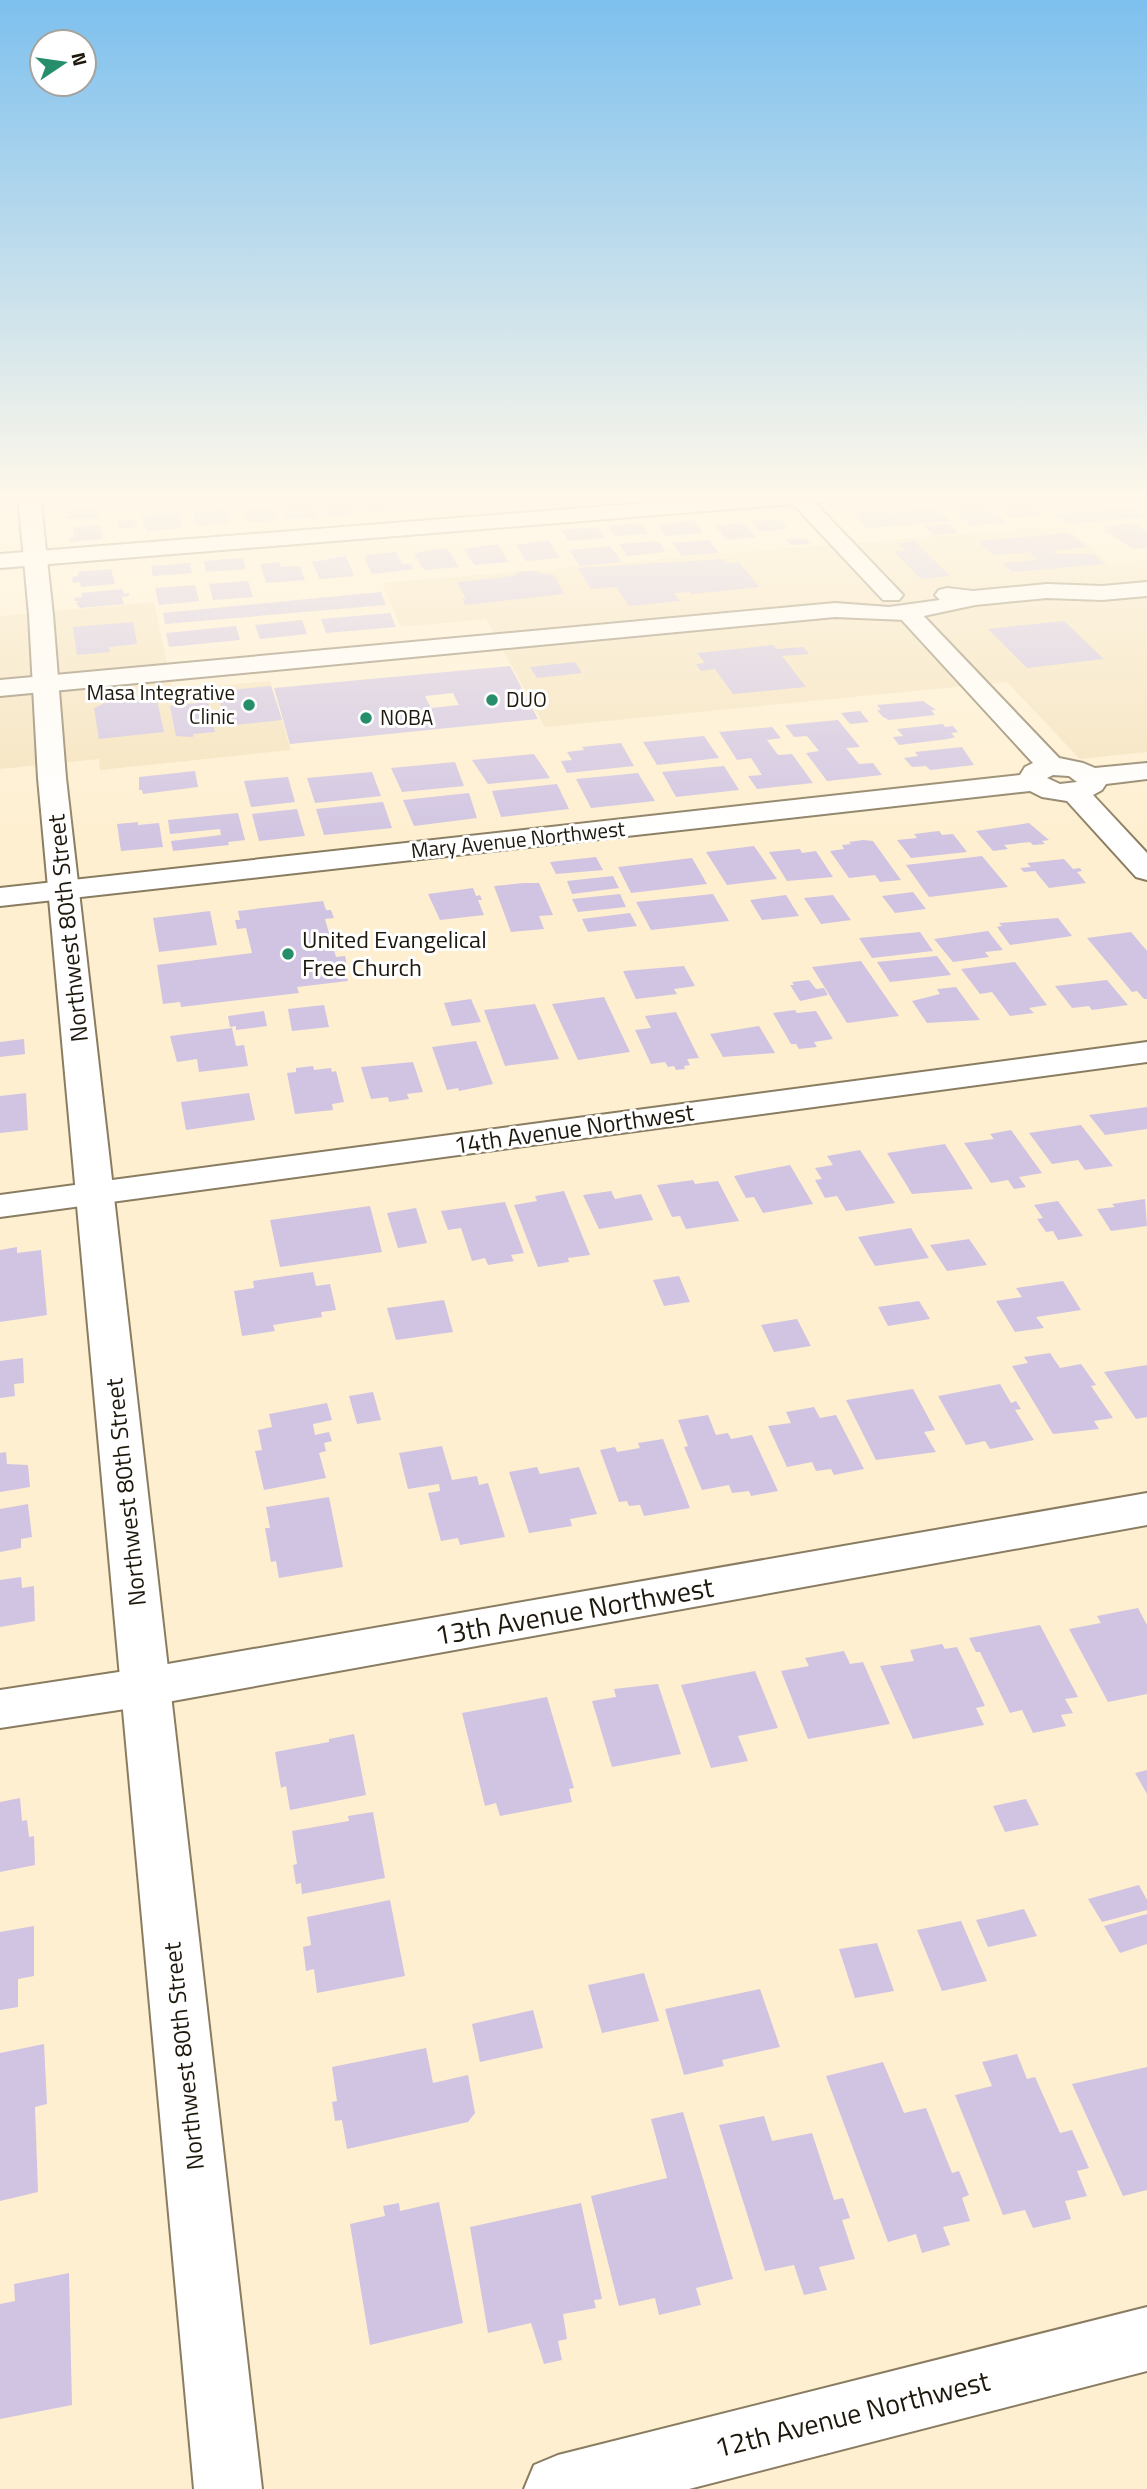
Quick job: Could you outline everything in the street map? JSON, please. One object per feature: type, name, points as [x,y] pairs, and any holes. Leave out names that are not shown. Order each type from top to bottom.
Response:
[{"type":"street","name":"Northwest 80th Street","points":[[40,611],[64,890],[228,2489]]},
{"type":"street","points":[[0,688],[823,611]]},
{"type":"street","points":[[844,611],[882,616],[932,611]]},
{"type":"street","points":[[908,613],[1044,774]]},
{"type":"street","name":"Mary Avenue Northwest","points":[[0,897],[1044,774],[1074,768],[1082,785]]},
{"type":"street","points":[[1147,771],[1082,785],[1147,871]]},
{"type":"street","name":"14th Avenue Northwest","points":[[0,1206],[1147,1052]]},
{"type":"street","name":"13th Avenue Northwest","points":[[0,1709],[145,1687],[1147,1509]]},
{"type":"street","name":"12th Avenue Northwest","points":[[558,2489],[1147,2339]]},
{"type":"shaded area","points":[[53,611],[156,611],[173,690],[270,681],[291,750],[100,770],[99,759],[0,769],[0,616]]},
{"type":"shaded area","points":[[394,611],[1147,611],[1147,752],[1080,759],[1007,682],[545,727],[486,619],[401,627]]},
{"type":"building","points":[[182,611],[314,611],[165,624],[163,613]]},
{"type":"building","points":[[390,613],[396,627],[326,633],[321,619]]},
{"type":"building","points":[[302,620],[307,634],[260,639],[255,625]]},
{"type":"building","points":[[1064,621],[1104,659],[1027,668],[988,629]]},
{"type":"building","points":[[133,622],[137,644],[109,647],[110,652],[77,655],[73,627]]},
{"type":"building","points":[[236,626],[240,640],[169,647],[166,633]]},
{"type":"building","points":[[773,645],[776,649],[803,647],[809,654],[782,656],[806,687],[733,694],[715,669],[701,671],[696,664],[705,663],[697,653]]},
{"type":"building","points":[[575,662],[582,673],[537,678],[530,667]]},
{"type":"building","name":"NOBA","points":[[510,666],[538,719],[290,744],[274,688]],"holes":[[[453,693],[459,705],[431,708],[425,696]]]},
{"type":"building","name":"Masa Integrative Clinic","points":[[271,686],[282,720],[226,726],[217,691]]},
{"type":"building","points":[[215,691],[217,700],[194,702],[192,693]]},
{"type":"building","points":[[156,696],[164,732],[99,739],[94,708],[109,701]]},
{"type":"building","points":[[923,701],[936,710],[931,710],[935,715],[889,720],[877,710],[881,710],[877,705]]},
{"type":"building","points":[[208,702],[215,732],[193,734],[193,737],[176,736],[170,706]]},
{"type":"building","points":[[860,711],[869,722],[850,724],[841,713]]},
{"type":"building","points":[[838,720],[860,747],[846,748],[859,764],[873,763],[882,775],[827,781],[806,753],[819,751],[807,736],[794,737],[785,725]]},
{"type":"building","points":[[943,724],[945,727],[953,726],[958,732],[951,733],[955,737],[899,745],[893,737],[903,736],[897,729]]},
{"type":"building","points":[[772,727],[781,738],[767,740],[778,755],[792,754],[813,783],[757,789],[748,776],[762,775],[751,758],[737,760],[719,732]]},
{"type":"building","points":[[704,736],[719,758],[657,765],[643,742]]},
{"type":"building","points":[[621,743],[634,766],[567,773],[561,761],[572,760],[567,752],[584,750],[582,747]]},
{"type":"building","points":[[962,747],[974,765],[930,770],[926,766],[912,767],[904,758],[918,756],[915,752]]},
{"type":"building","points":[[534,754],[550,778],[488,784],[472,760]]},
{"type":"building","points":[[455,762],[464,786],[402,792],[391,768]]},
{"type":"building","points":[[724,766],[739,790],[676,797],[662,772]]},
{"type":"building","points":[[195,771],[198,787],[143,794],[142,790],[139,790],[139,777]]},
{"type":"building","points":[[372,772],[381,796],[315,803],[307,778]]},
{"type":"building","points":[[638,773],[655,801],[591,808],[576,779]]},
{"type":"building","points":[[288,777],[295,802],[251,807],[244,781]]},
{"type":"building","points":[[557,784],[569,809],[501,817],[492,791]]},
{"type":"building","points":[[469,793],[477,818],[414,826],[403,800]]},
{"type":"building","points":[[383,802],[392,828],[324,835],[316,809]]},
{"type":"building","points":[[297,809],[305,836],[259,841],[252,814]]},
{"type":"building","points":[[238,813],[245,840],[228,842],[229,845],[173,851],[171,841],[221,835],[220,829],[170,834],[168,820]]},
{"type":"building","points":[[138,822],[138,825],[159,823],[163,847],[121,851],[117,824]]},
{"type":"building","points":[[1029,823],[1049,840],[1042,841],[1045,844],[1033,845],[1030,842],[1004,845],[1008,849],[993,851],[976,831]]},
{"type":"building","points":[[939,831],[942,835],[953,834],[967,852],[911,858],[897,840],[917,838],[914,834]]},
{"type":"building","points":[[873,841],[901,880],[880,882],[875,875],[849,878],[830,851],[844,849],[842,845],[851,844],[849,842]]},
{"type":"building","points":[[754,846],[777,879],[727,885],[706,852]]},
{"type":"building","points":[[800,849],[802,853],[816,851],[833,877],[787,881],[769,852]]},
{"type":"building","points":[[982,856],[1008,887],[929,897],[906,865]]},
{"type":"building","points":[[596,857],[603,870],[556,874],[550,862]]},
{"type":"building","points":[[692,858],[707,884],[631,893],[618,867]]},
{"type":"building","points":[[1064,859],[1073,869],[1080,868],[1082,871],[1077,872],[1086,883],[1049,888],[1035,871],[1024,872],[1020,868],[1031,867],[1027,863]]},
{"type":"building","points":[[613,876],[619,888],[572,894],[567,881]]},
{"type":"building","points":[[539,883],[553,915],[539,916],[544,929],[511,932],[494,886]]},
{"type":"building","points":[[473,888],[476,896],[480,895],[482,900],[478,900],[484,915],[440,920],[428,894]]},
{"type":"building","points":[[913,892],[926,909],[895,913],[882,896]]},
{"type":"building","points":[[620,894],[626,907],[578,912],[572,899]]},
{"type":"building","points":[[713,894],[729,921],[651,930],[636,902]]},
{"type":"building","points":[[786,895],[799,916],[762,920],[750,900]]},
{"type":"building","points":[[833,895],[851,920],[821,924],[804,898]]},
{"type":"building","name":"United Evangelical Free Church","points":[[323,901],[326,910],[331,910],[334,918],[325,919],[336,957],[345,956],[347,965],[343,966],[348,981],[297,987],[299,993],[181,1007],[180,1002],[163,1004],[157,965],[252,953],[246,928],[237,929],[235,920],[240,920],[238,911]]},
{"type":"building","points":[[210,911],[217,945],[159,952],[153,918]]},
{"type":"building","points":[[630,913],[637,926],[588,932],[582,919]]},
{"type":"building","points":[[1058,918],[1072,936],[1010,945],[997,927],[1002,926],[999,923]]},
{"type":"building","points":[[988,931],[1003,950],[985,952],[989,957],[953,962],[934,939]]},
{"type":"building","points":[[920,932],[933,951],[872,958],[859,938]]},
{"type":"building","points":[[1131,932],[1147,951],[1147,999],[1137,991],[1132,992],[1087,938]]},
{"type":"building","points":[[937,956],[951,975],[890,982],[877,962]]},
{"type":"building","points":[[861,961],[899,1016],[847,1023],[812,967]]},
{"type":"building","points":[[1015,962],[1047,1005],[1029,1008],[1034,1013],[1010,1016],[992,992],[980,994],[961,969]]},
{"type":"building","points":[[684,966],[695,986],[674,989],[677,994],[636,999],[623,971]]},
{"type":"building","points":[[809,980],[816,989],[824,988],[828,995],[800,1001],[790,985],[794,985],[792,982]]},
{"type":"building","points":[[1107,980],[1128,1005],[1092,1010],[1089,1006],[1072,1008],[1055,986]]},
{"type":"building","points":[[956,987],[980,1020],[927,1023],[912,1001],[940,994],[937,989]]},
{"type":"building","points":[[604,997],[630,1052],[578,1060],[552,1004]]},
{"type":"building","points":[[471,999],[481,1022],[452,1026],[444,1003]]},
{"type":"building","points":[[535,1004],[559,1059],[505,1066],[484,1010]]},
{"type":"building","points":[[324,1005],[329,1027],[292,1031],[288,1009]]},
{"type":"building","points":[[795,1010],[797,1013],[816,1011],[833,1039],[814,1042],[817,1047],[799,1049],[796,1044],[791,1044],[773,1013]]},
{"type":"building","points":[[264,1011],[267,1026],[236,1030],[236,1026],[230,1027],[228,1016]]},
{"type":"building","points":[[676,1012],[699,1058],[687,1059],[690,1065],[676,1070],[674,1066],[668,1067],[665,1062],[651,1064],[635,1030],[651,1028],[645,1016]]},
{"type":"building","points":[[759,1026],[775,1053],[723,1057],[710,1034]]},
{"type":"building","points":[[232,1028],[236,1046],[244,1045],[248,1066],[199,1072],[197,1059],[177,1062],[170,1036]]},
{"type":"building","points":[[24,1039],[25,1054],[0,1057],[0,1042]]},
{"type":"building","points":[[476,1041],[493,1084],[459,1091],[458,1088],[447,1090],[432,1047]]},
{"type":"building","points":[[413,1062],[423,1092],[407,1094],[409,1099],[389,1102],[388,1097],[371,1099],[361,1067]]},
{"type":"building","points":[[313,1066],[314,1070],[331,1068],[332,1072],[336,1071],[344,1102],[332,1104],[333,1110],[295,1114],[287,1073],[296,1072],[296,1068]]},
{"type":"building","points":[[26,1093],[28,1130],[0,1133],[0,1096]]},
{"type":"building","points":[[249,1093],[255,1120],[186,1130],[181,1102]]},
{"type":"building","points":[[1147,1107],[1147,1129],[1105,1135],[1089,1115]]},
{"type":"building","points":[[1081,1125],[1113,1166],[1085,1170],[1078,1160],[1052,1164],[1029,1133]]},
{"type":"building","points":[[1011,1130],[1042,1173],[1019,1177],[1026,1187],[1014,1189],[1008,1180],[991,1183],[964,1143],[994,1139],[990,1134]]},
{"type":"building","points":[[945,1144],[973,1189],[912,1194],[887,1153]]},
{"type":"building","points":[[860,1150],[895,1203],[846,1211],[837,1196],[825,1198],[815,1180],[822,1179],[815,1168],[833,1165],[827,1156]]},
{"type":"building","points":[[790,1165],[813,1204],[763,1213],[754,1197],[746,1198],[734,1176]]},
{"type":"building","points":[[693,1180],[695,1184],[718,1181],[739,1221],[686,1229],[680,1216],[672,1217],[657,1185]]},
{"type":"building","points":[[564,1191],[590,1255],[538,1267],[514,1205],[537,1201],[535,1196]]},
{"type":"building","points":[[611,1191],[615,1199],[641,1194],[653,1220],[599,1229],[583,1195]]},
{"type":"building","points":[[1145,1199],[1147,1226],[1111,1231],[1097,1209],[1115,1207],[1112,1204]]},
{"type":"building","points":[[1058,1201],[1083,1236],[1058,1240],[1053,1231],[1046,1232],[1037,1219],[1043,1218],[1034,1205]]},
{"type":"building","points":[[505,1202],[524,1253],[511,1255],[514,1261],[488,1265],[485,1258],[472,1261],[461,1228],[448,1230],[441,1211]]},
{"type":"building","points":[[370,1206],[382,1252],[280,1267],[270,1220]]},
{"type":"building","points":[[416,1208],[427,1243],[398,1248],[387,1213]]},
{"type":"building","points":[[911,1228],[929,1258],[875,1266],[858,1237]]},
{"type":"building","points":[[969,1239],[987,1265],[947,1271],[930,1245]]},
{"type":"building","points":[[17,1247],[17,1253],[41,1250],[47,1315],[0,1322],[0,1250]]},
{"type":"building","points":[[313,1272],[316,1286],[330,1284],[336,1310],[321,1312],[322,1317],[273,1325],[275,1331],[242,1336],[234,1291],[254,1288],[253,1281]]},
{"type":"building","points":[[679,1276],[690,1302],[664,1306],[653,1280]]},
{"type":"building","points":[[1063,1281],[1081,1310],[1036,1317],[1044,1328],[1015,1332],[996,1301],[1022,1297],[1016,1288]]},
{"type":"building","points":[[444,1300],[453,1332],[396,1340],[387,1308]]},
{"type":"building","points":[[919,1301],[930,1319],[888,1326],[878,1307]]},
{"type":"building","points":[[797,1319],[811,1346],[774,1352],[761,1325]]},
{"type":"building","points":[[1050,1353],[1060,1368],[1081,1364],[1096,1385],[1091,1386],[1113,1418],[1094,1421],[1099,1429],[1053,1434],[1012,1366],[1028,1363],[1024,1357]]},
{"type":"building","points":[[23,1358],[24,1383],[14,1384],[15,1396],[0,1398],[0,1361]]},
{"type":"building","points":[[1147,1365],[1147,1417],[1136,1419],[1104,1372]]},
{"type":"building","points":[[1000,1384],[1011,1403],[1016,1401],[1021,1409],[1015,1410],[1034,1440],[990,1449],[985,1441],[966,1445],[938,1396]]},
{"type":"building","points":[[913,1389],[935,1430],[924,1432],[936,1452],[876,1460],[846,1400]]},
{"type":"building","points":[[373,1392],[381,1420],[357,1424],[349,1396]]},
{"type":"building","points":[[327,1403],[332,1420],[313,1424],[315,1435],[329,1432],[332,1441],[324,1443],[326,1451],[319,1453],[326,1478],[264,1490],[255,1451],[262,1450],[258,1430],[272,1427],[269,1414]]},
{"type":"building","points":[[814,1407],[820,1418],[836,1415],[864,1469],[834,1475],[831,1469],[816,1471],[812,1462],[787,1467],[768,1426],[791,1423],[786,1412]]},
{"type":"building","points":[[708,1415],[716,1435],[728,1433],[731,1439],[752,1435],[778,1491],[751,1496],[749,1491],[732,1493],[729,1485],[702,1490],[684,1447],[688,1446],[678,1420]]},
{"type":"building","points":[[663,1439],[690,1508],[644,1516],[640,1505],[629,1506],[627,1501],[619,1502],[600,1450],[615,1447],[617,1452],[640,1448],[638,1443]]},
{"type":"building","points":[[442,1446],[452,1480],[477,1476],[479,1485],[488,1483],[505,1537],[460,1545],[458,1538],[441,1541],[428,1493],[440,1491],[439,1484],[408,1489],[399,1453]]},
{"type":"building","points":[[6,1452],[7,1464],[28,1465],[30,1487],[0,1492],[0,1453]]},
{"type":"building","points":[[537,1467],[540,1474],[579,1467],[597,1514],[570,1519],[572,1526],[529,1533],[509,1472]]},
{"type":"building","points":[[329,1497],[343,1567],[279,1578],[276,1561],[271,1562],[265,1528],[270,1528],[266,1507]]},
{"type":"building","points":[[28,1504],[32,1537],[21,1539],[21,1548],[0,1552],[0,1509]]},
{"type":"building","points":[[21,1577],[22,1588],[34,1586],[35,1621],[0,1627],[0,1580]]},
{"type":"building","points":[[1138,1608],[1147,1625],[1147,1694],[1108,1702],[1069,1629],[1101,1623],[1097,1616]]},
{"type":"building","points":[[1040,1625],[1078,1697],[1065,1699],[1073,1713],[1061,1715],[1066,1726],[1033,1733],[1022,1710],[1010,1713],[980,1652],[976,1652],[969,1638]]},
{"type":"building","points":[[942,1644],[945,1649],[957,1647],[985,1706],[976,1708],[984,1725],[913,1739],[880,1666],[914,1661],[910,1650]]},
{"type":"building","points":[[844,1651],[850,1664],[863,1662],[890,1724],[808,1739],[781,1671],[809,1666],[805,1658]]},
{"type":"building","points":[[755,1671],[778,1728],[738,1736],[748,1761],[711,1768],[681,1685]]},
{"type":"building","points":[[658,1684],[681,1754],[612,1767],[592,1701],[616,1697],[614,1689]]},
{"type":"building","points":[[547,1697],[574,1788],[569,1789],[572,1802],[500,1816],[496,1803],[485,1806],[462,1713]]},
{"type":"building","points":[[354,1734],[366,1795],[290,1810],[286,1786],[281,1788],[275,1752],[329,1742],[329,1739]]},
{"type":"building","points":[[1147,1770],[1147,1794],[1135,1773]]},
{"type":"building","points":[[20,1798],[22,1821],[27,1820],[29,1837],[34,1836],[35,1865],[0,1872],[0,1802]]},
{"type":"building","points":[[1026,1799],[1039,1825],[1005,1832],[993,1806]]},
{"type":"building","points":[[373,1812],[385,1878],[302,1894],[301,1883],[296,1884],[293,1865],[297,1864],[292,1831],[349,1821],[348,1816]]},
{"type":"building","points":[[1139,1885],[1147,1900],[1147,1910],[1102,1922],[1088,1899]]},
{"type":"building","points":[[390,1900],[405,1976],[317,1993],[314,1969],[306,1971],[303,1947],[311,1945],[307,1917]]},
{"type":"building","points":[[1024,1909],[1037,1936],[988,1947],[976,1920]]},
{"type":"building","points":[[1147,1914],[1147,1944],[1120,1953],[1104,1926]]},
{"type":"building","points":[[961,1921],[987,1981],[942,1991],[917,1930]]},
{"type":"building","points":[[34,1926],[34,1976],[18,1979],[18,2007],[0,2010],[0,1932]]},
{"type":"building","points":[[877,1943],[894,1991],[855,1998],[839,1949]]},
{"type":"building","points":[[644,1973],[659,2021],[602,2033],[588,1985]]},
{"type":"building","points":[[760,1989],[780,2047],[722,2060],[724,2066],[684,2075],[665,2009]]},
{"type":"building","points":[[533,2010],[543,2048],[480,2062],[472,2024]]},
{"type":"building","points":[[44,2044],[47,2104],[35,2107],[38,2192],[0,2201],[0,2053]]},
{"type":"building","points":[[426,2048],[433,2083],[468,2075],[475,2113],[468,2122],[347,2149],[342,2120],[335,2121],[332,2102],[337,2101],[332,2067]]},
{"type":"building","points":[[1017,2054],[1027,2079],[1035,2077],[1060,2133],[1072,2130],[1089,2168],[1077,2171],[1087,2196],[1065,2201],[1071,2219],[1033,2228],[1025,2210],[1003,2215],[955,2095],[992,2086],[982,2062]]},
{"type":"building","points":[[883,2062],[904,2113],[926,2108],[952,2173],[959,2171],[969,2195],[962,2198],[970,2221],[943,2227],[950,2245],[922,2253],[916,2234],[888,2242],[826,2076]]},
{"type":"building","points":[[1147,2067],[1147,2190],[1123,2196],[1072,2084]]},
{"type":"building","points":[[683,2112],[733,2279],[696,2288],[701,2305],[659,2315],[655,2298],[619,2306],[591,2196],[667,2178],[651,2119]]},
{"type":"building","points":[[764,2116],[772,2141],[812,2133],[834,2200],[843,2198],[850,2218],[842,2220],[855,2259],[819,2267],[827,2290],[804,2295],[794,2265],[765,2271],[719,2125]]},
{"type":"building","points":[[439,2202],[463,2323],[370,2345],[350,2224],[385,2216],[383,2206],[399,2203],[400,2211]]},
{"type":"building","points":[[581,2203],[602,2299],[594,2300],[596,2308],[563,2314],[567,2339],[558,2341],[562,2360],[544,2364],[531,2323],[488,2333],[470,2227]]},
{"type":"building","points":[[69,2273],[72,2405],[0,2419],[0,2304],[15,2301],[14,2284]]},
{"type":"place","name":"DUO","points":[[492,700]]},
{"type":"place","name":"Masa Integrative Clinic","points":[[249,705]]},
{"type":"place","name":"NOBA","points":[[366,718]]},
{"type":"place","name":"United Evangelical Free Church","points":[[288,954]]}]
